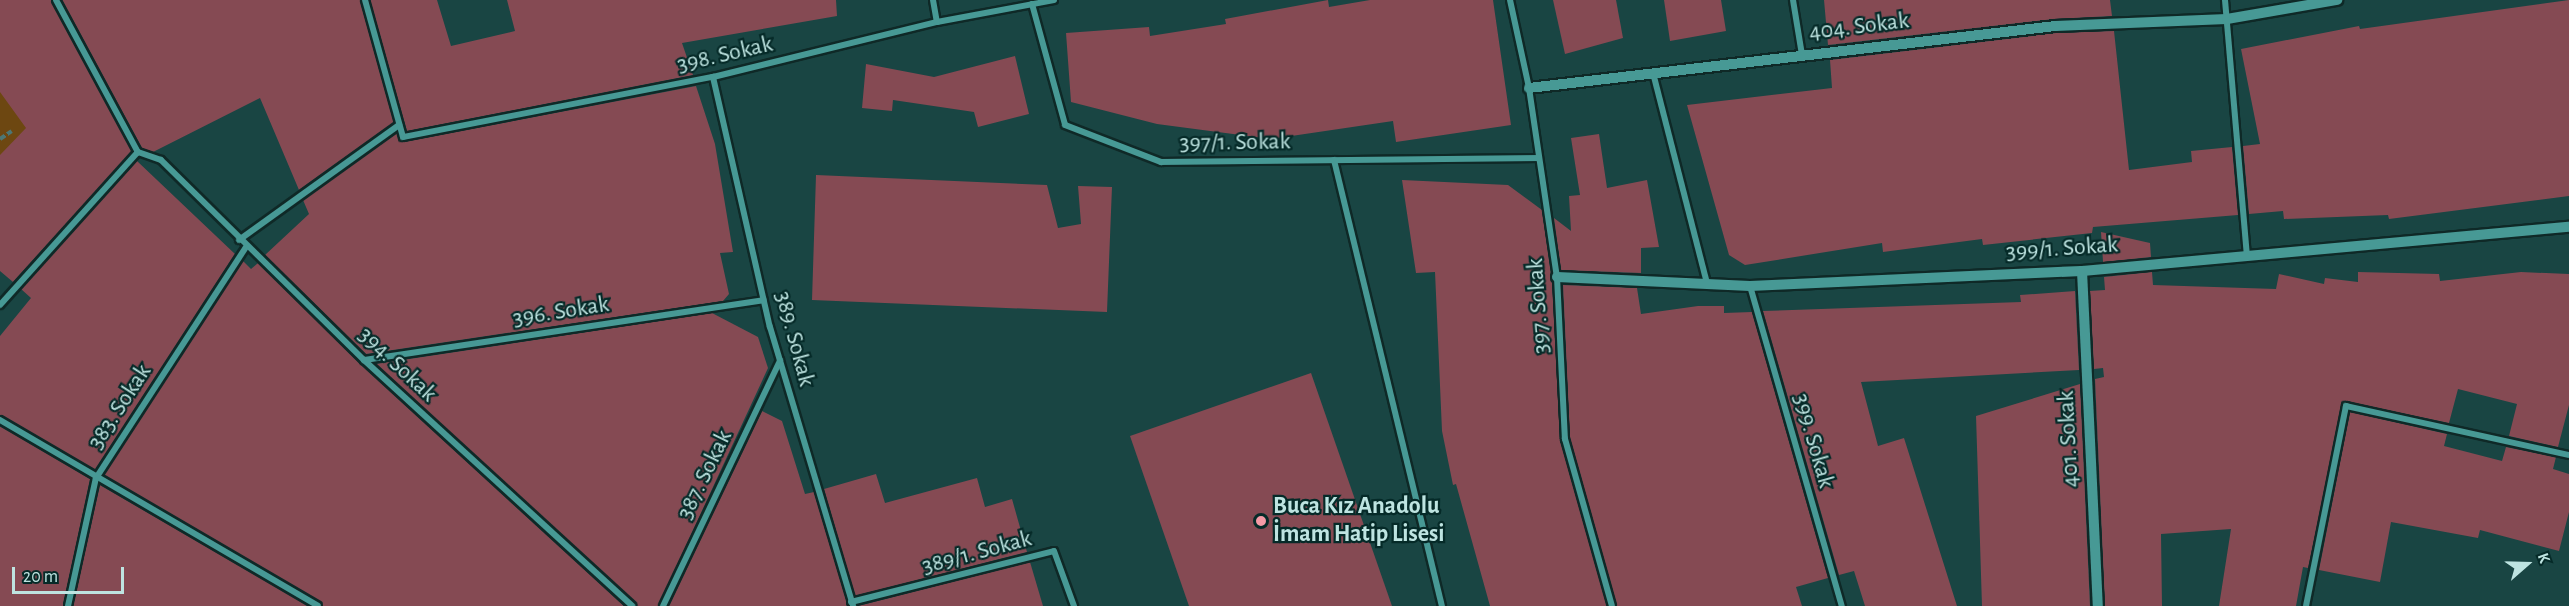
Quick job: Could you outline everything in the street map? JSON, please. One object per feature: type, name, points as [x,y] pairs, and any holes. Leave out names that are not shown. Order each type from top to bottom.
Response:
[{"type":"street","points":[[0,305],[138,152],[56,0]]},
{"type":"street","points":[[239,240],[399,125],[365,0]]},
{"type":"street","points":[[933,0],[938,22]]},
{"type":"street","name":"398. Sokak","points":[[399,125],[402,137],[713,78],[938,22],[1054,0]]},
{"type":"street","name":"397. Sokak","points":[[1510,0],[1529,88],[1557,277],[1565,439],[1612,606]]},
{"type":"street","points":[[1793,0],[1802,54]]},
{"type":"street","points":[[2225,0],[2247,256]]},
{"type":"street","name":"404. Sokak","points":[[1529,88],[1802,54],[2055,26],[2227,19],[2337,0]]},
{"type":"street","name":"397/1. Sokak","points":[[1032,4],[1065,125],[1161,162],[1538,158]]},
{"type":"street","points":[[1653,73],[1707,284]]},
{"type":"street","name":"389. Sokak","points":[[713,78],[764,300],[852,604]]},
{"type":"street","name":"394. Sokak","points":[[138,152],[162,160],[239,240],[364,360],[632,606]]},
{"type":"street","points":[[1334,160],[1442,606]]},
{"type":"street","name":"399/1. Sokak","points":[[1557,277],[1750,286],[2082,271],[2569,227]]},
{"type":"street","name":"383. Sokak","points":[[68,606],[96,478],[246,246]]},
{"type":"street","name":"401. Sokak","points":[[2082,271],[2098,606]]},
{"type":"street","name":"399. Sokak","points":[[1750,286],[1842,606]]},
{"type":"street","name":"396. Sokak","points":[[364,360],[764,300]]},
{"type":"street","name":"387. Sokak","points":[[663,606],[780,360]]},
{"type":"street","points":[[2306,606],[2346,406],[2569,455]]},
{"type":"street","points":[[0,420],[318,606]]},
{"type":"street","name":"389/1. Sokak","points":[[852,604],[1054,551],[1074,606]]},
{"type":"path","points":[[0,139],[12,131]]},
{"type":"shaded area","points":[[0,83],[28,125],[0,188]]},
{"type":"building","points":[[0,0],[51,0],[132,151],[13,282],[0,271],[0,155],[26,128],[0,92]]},
{"type":"building","points":[[62,0],[360,0],[394,122],[299,190],[260,98],[153,152],[142,148]]},
{"type":"building","points":[[370,0],[437,0],[451,46],[515,31],[507,0],[836,0],[837,16],[682,43],[693,75],[407,131]]},
{"type":"building","points":[[1328,0],[1329,7],[1370,0],[1493,0],[1511,125],[1396,142],[1393,121],[1271,139],[1157,124],[1071,102],[1066,33],[1149,27],[1150,36],[1226,24],[1225,19]]},
{"type":"building","points":[[1553,0],[1616,0],[1623,38],[1565,54]]},
{"type":"building","points":[[1664,0],[1721,0],[1726,31],[1670,41]]},
{"type":"building","points":[[1824,0],[2110,0],[2112,16],[2054,19],[1828,45]]},
{"type":"building","points":[[2569,0],[2569,196],[2389,219],[2388,215],[2284,219],[2283,211],[2249,214],[2243,146],[2260,144],[2241,49],[2359,26],[2360,29]]},
{"type":"building","points":[[2114,31],[2129,170],[2192,162],[2191,151],[2232,147],[2238,215],[2093,227],[2092,233],[1983,245],[1982,239],[1883,252],[1882,243],[1745,265],[1729,255],[1687,105],[1832,88],[1830,60],[2056,33]]},
{"type":"building","points":[[1015,56],[1029,114],[978,127],[974,112],[893,100],[892,111],[862,108],[866,64],[934,77]]},
{"type":"building","points":[[696,86],[715,144],[733,252],[720,253],[729,294],[723,301],[366,354],[265,255],[309,214],[303,200],[397,133],[404,142]]},
{"type":"building","points":[[1599,134],[1607,188],[1647,180],[1659,247],[1641,248],[1641,273],[1561,270],[1554,218],[1571,231],[1569,196],[1580,195],[1571,138]]},
{"type":"building","points":[[137,161],[235,254],[95,470],[0,415],[0,336],[31,298],[21,289]]},
{"type":"building","points":[[816,175],[1047,185],[1058,228],[1081,224],[1078,186],[1112,187],[1107,312],[812,300]]},
{"type":"building","points":[[1402,180],[1508,185],[1542,210],[1552,282],[1560,440],[1607,606],[1490,606],[1456,484],[1453,485],[1442,431],[1435,272],[1416,273]]},
{"type":"building","points":[[2101,232],[2150,243],[2151,257],[2103,262]]},
{"type":"building","points":[[243,261],[251,269],[258,263],[360,364],[624,606],[323,606],[104,475]]},
{"type":"building","points":[[2152,272],[2153,285],[2276,289],[2279,274],[2324,284],[2325,278],[2358,282],[2358,272],[2439,274],[2440,281],[2521,272],[2569,274],[2569,405],[2558,447],[2509,436],[2517,404],[2458,389],[2449,423],[2344,401],[2308,568],[2303,567],[2296,606],[2219,606],[2231,529],[2161,534],[2162,606],[2105,606],[2095,379],[2104,377],[2103,368],[2094,369],[2090,291],[2105,290],[2104,277]]},
{"type":"building","points":[[1563,285],[1637,288],[1641,314],[1698,306],[1724,306],[1724,313],[1752,312],[1828,578],[1796,587],[1802,606],[1617,606],[1570,438]]},
{"type":"building","points":[[2075,291],[2079,370],[1861,382],[1878,446],[1904,438],[1957,606],[1865,606],[1854,571],[1839,575],[1763,311],[2021,302],[2020,295]]},
{"type":"building","points":[[712,313],[758,337],[768,368],[658,606],[637,606],[376,364]]},
{"type":"building","name":"Buca Kız Anadolu İmam Hatip Lisesi","points":[[1311,373],[1392,606],[1189,606],[1130,436]]},
{"type":"building","points":[[2080,384],[2090,606],[1982,606],[1976,416]]},
{"type":"building","points":[[762,411],[782,421],[805,494],[814,492],[848,606],[669,606]]},
{"type":"building","points":[[2350,412],[2447,434],[2444,446],[2502,461],[2506,447],[2556,457],[2553,469],[2569,474],[2569,512],[2559,551],[2480,530],[2478,538],[2391,522],[2380,582],[2319,570]]},
{"type":"building","points":[[0,426],[90,479],[63,606],[0,606]]},
{"type":"building","points":[[876,474],[885,503],[977,478],[985,507],[1012,499],[1027,552],[855,596],[824,489]]},
{"type":"building","points":[[100,485],[308,606],[73,606]]},
{"type":"building","points":[[1030,562],[1043,606],[858,606]]},
{"type":"place","name":"Buca Kız Anadolu İmam Hatip Lisesi","points":[[1261,521]]}]
